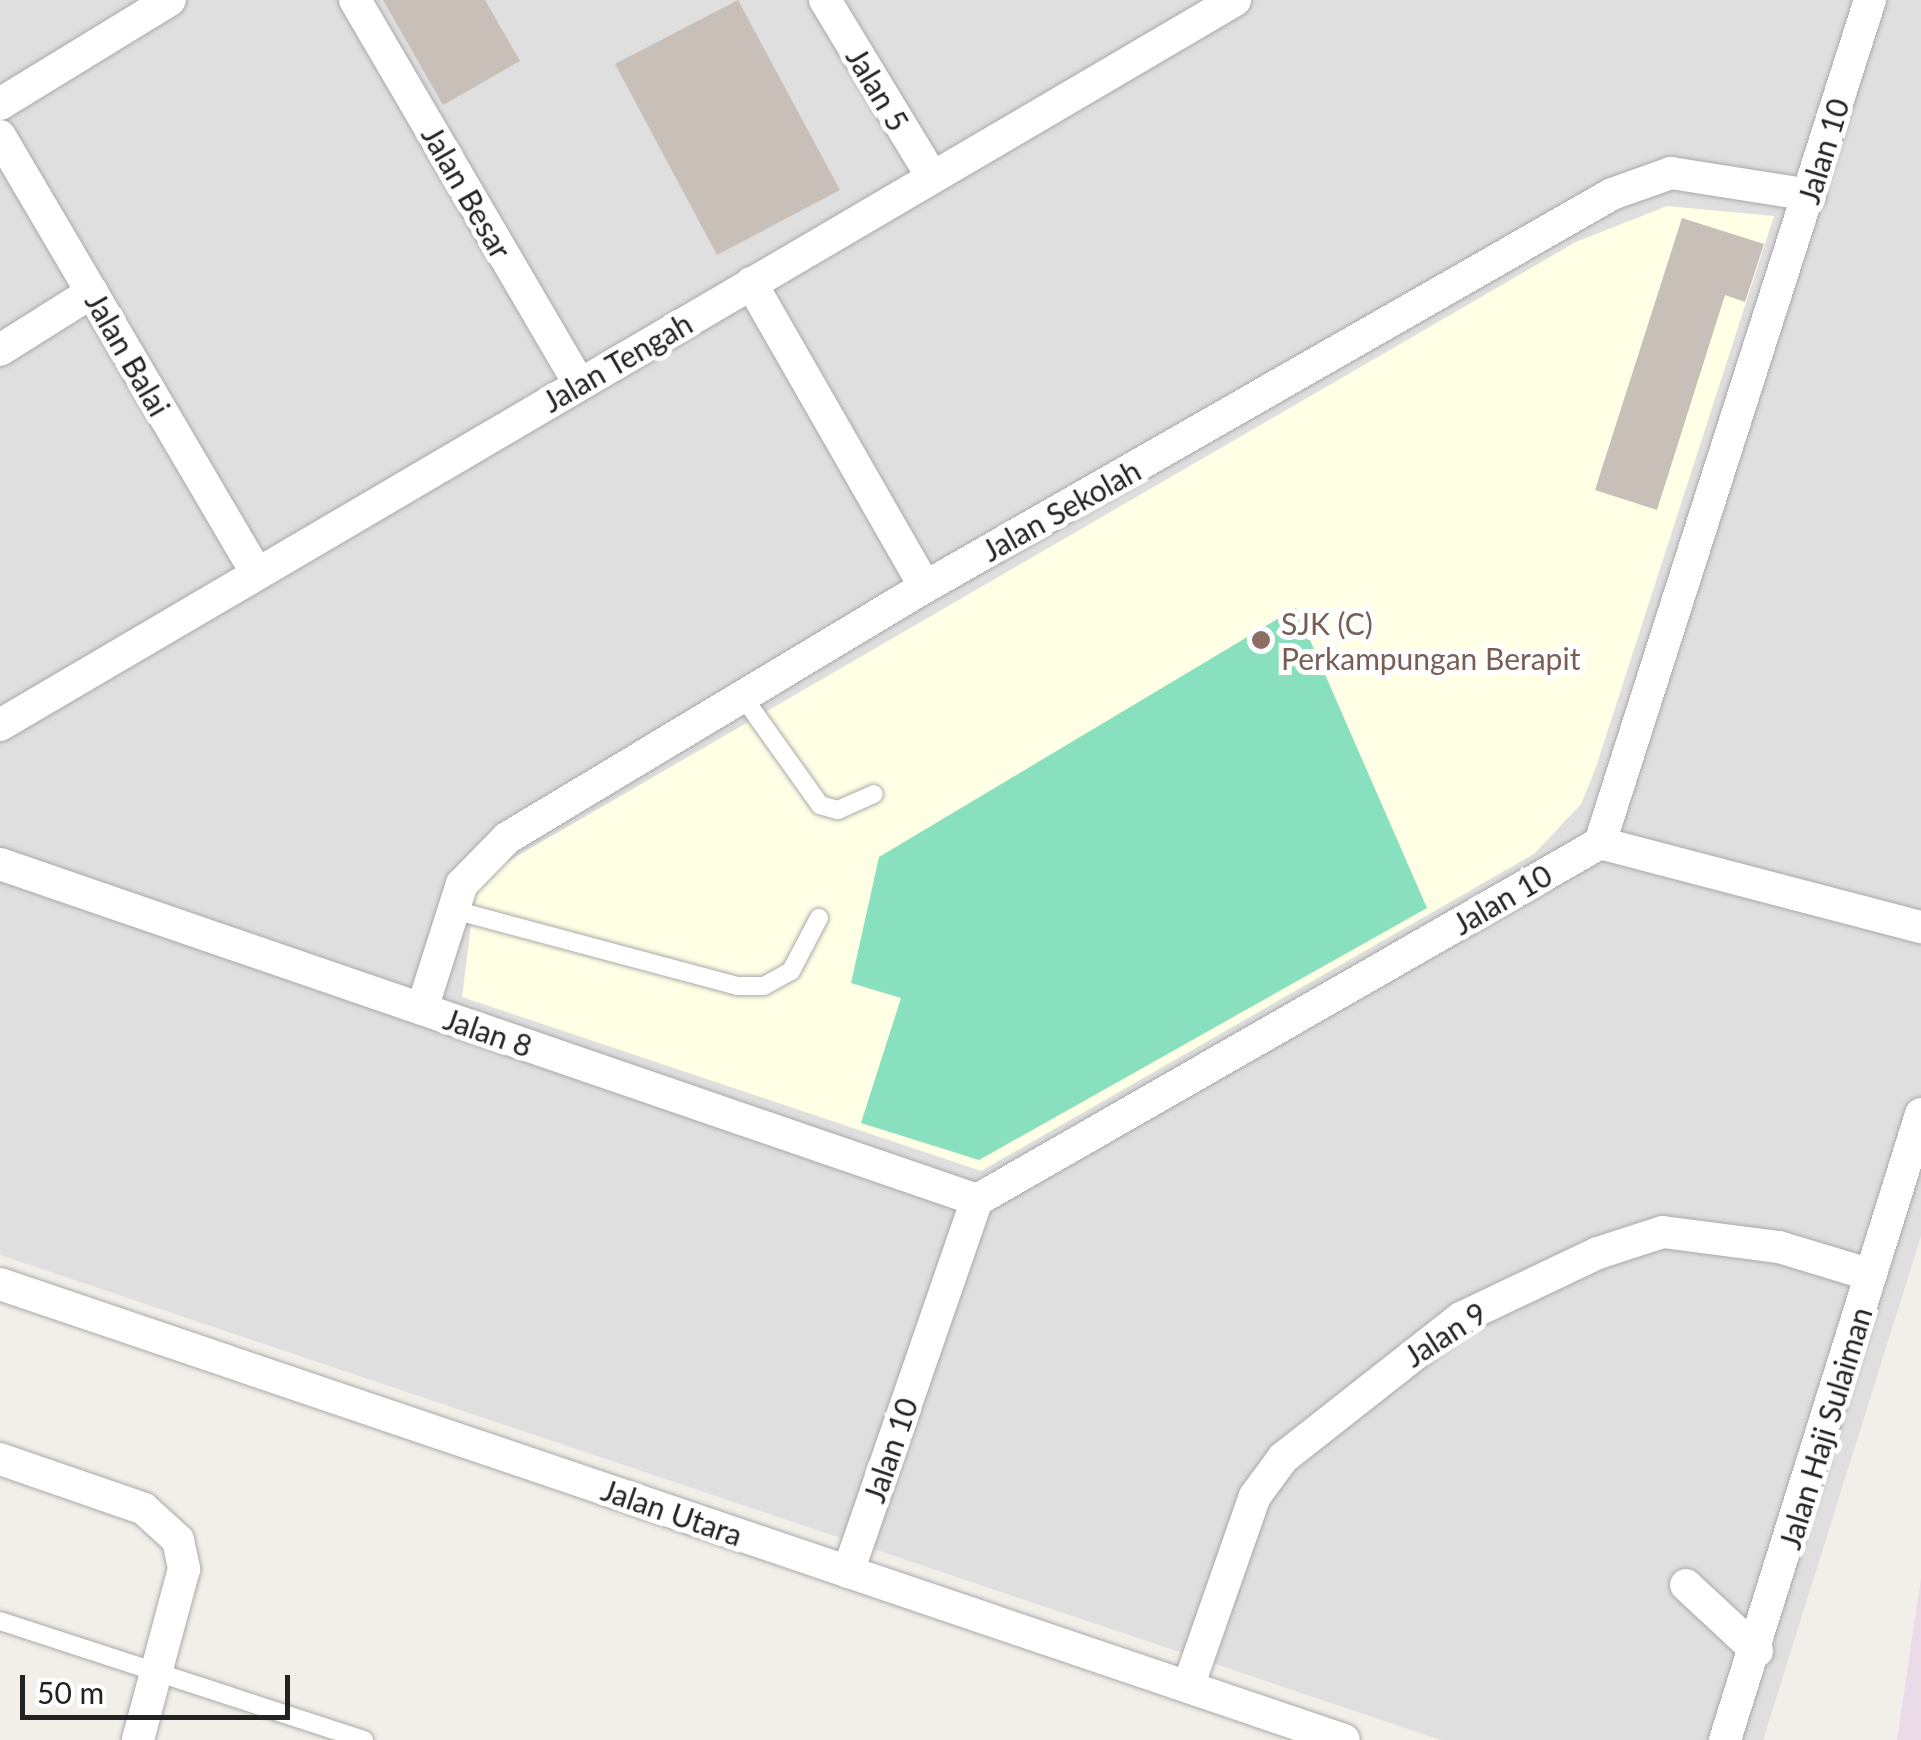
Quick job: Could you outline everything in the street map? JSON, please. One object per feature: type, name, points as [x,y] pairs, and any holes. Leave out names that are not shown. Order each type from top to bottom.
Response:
[{"type":"street","points":[[0,104],[170,0]]},
{"type":"street","name":"Jalan Besar","points":[[355,0],[579,384]]},
{"type":"street","name":"Jalan 5","points":[[825,0],[932,178]]},
{"type":"street","name":"Jalan Tengah","points":[[0,726],[256,572],[1236,0]]},
{"type":"street","name":"Jalan 10","points":[[848,1572],[977,1200],[1600,842],[1870,0]]},
{"type":"street","name":"Jalan Balai","points":[[0,136],[256,572]]},
{"type":"street","name":"Jalan Sekolah","points":[[422,1009],[462,884],[508,838],[925,587],[1612,194],[1670,173],[1810,195]]},
{"type":"street","points":[[751,283],[925,587]]},
{"type":"street","points":[[0,350],[92,292]]},
{"type":"street","points":[[1600,842],[1921,927]]},
{"type":"street","name":"Jalan 8","points":[[0,864],[977,1200]]},
{"type":"street","name":"Jalan Haji Sulaiman","points":[[1726,1740],[1757,1652],[1921,1114]]},
{"type":"street","name":"Jalan 9","points":[[1188,1687],[1255,1496],[1283,1458],[1461,1318],[1598,1253],[1662,1232],[1779,1247],[1872,1275]]},
{"type":"street","name":"Jalan Utara","points":[[0,1284],[1344,1740]]},
{"type":"street","points":[[0,1459],[144,1509],[178,1540],[184,1570],[138,1740]]},
{"type":"street","points":[[1686,1585],[1757,1652]]},
{"type":"lane","points":[[742,697],[820,805],[838,810],[874,794]]},
{"type":"lane","points":[[454,910],[738,986],[764,986],[790,971],[819,918]]},
{"type":"lane","points":[[0,1621],[364,1740]]},
{"type":"shaded area","points":[[0,0],[1921,0],[1921,1236],[1763,1740],[1441,1740],[0,1255]]},
{"type":"shaded area","name":"SJK (C) Perkampungan Berapit","points":[[1667,206],[1774,216],[1595,770],[1581,804],[1534,854],[981,1171],[462,997],[475,894],[500,866],[1576,242]]},
{"type":"shaded area","points":[[1921,1578],[1921,1740],[1897,1740]]},
{"type":"green space","points":[[1296,608],[1427,908],[979,1160],[861,1123],[901,998],[851,983],[879,857]]},
{"type":"building","points":[[383,0],[485,0],[520,61],[443,105]]},
{"type":"building","points":[[738,0],[840,190],[717,255],[615,64]]},
{"type":"building","points":[[1682,218],[1764,244],[1745,302],[1725,295],[1657,510],[1595,490]]},
{"type":"place","name":"SJK (C) Perkampungan Berapit","points":[[1261,640]]}]
